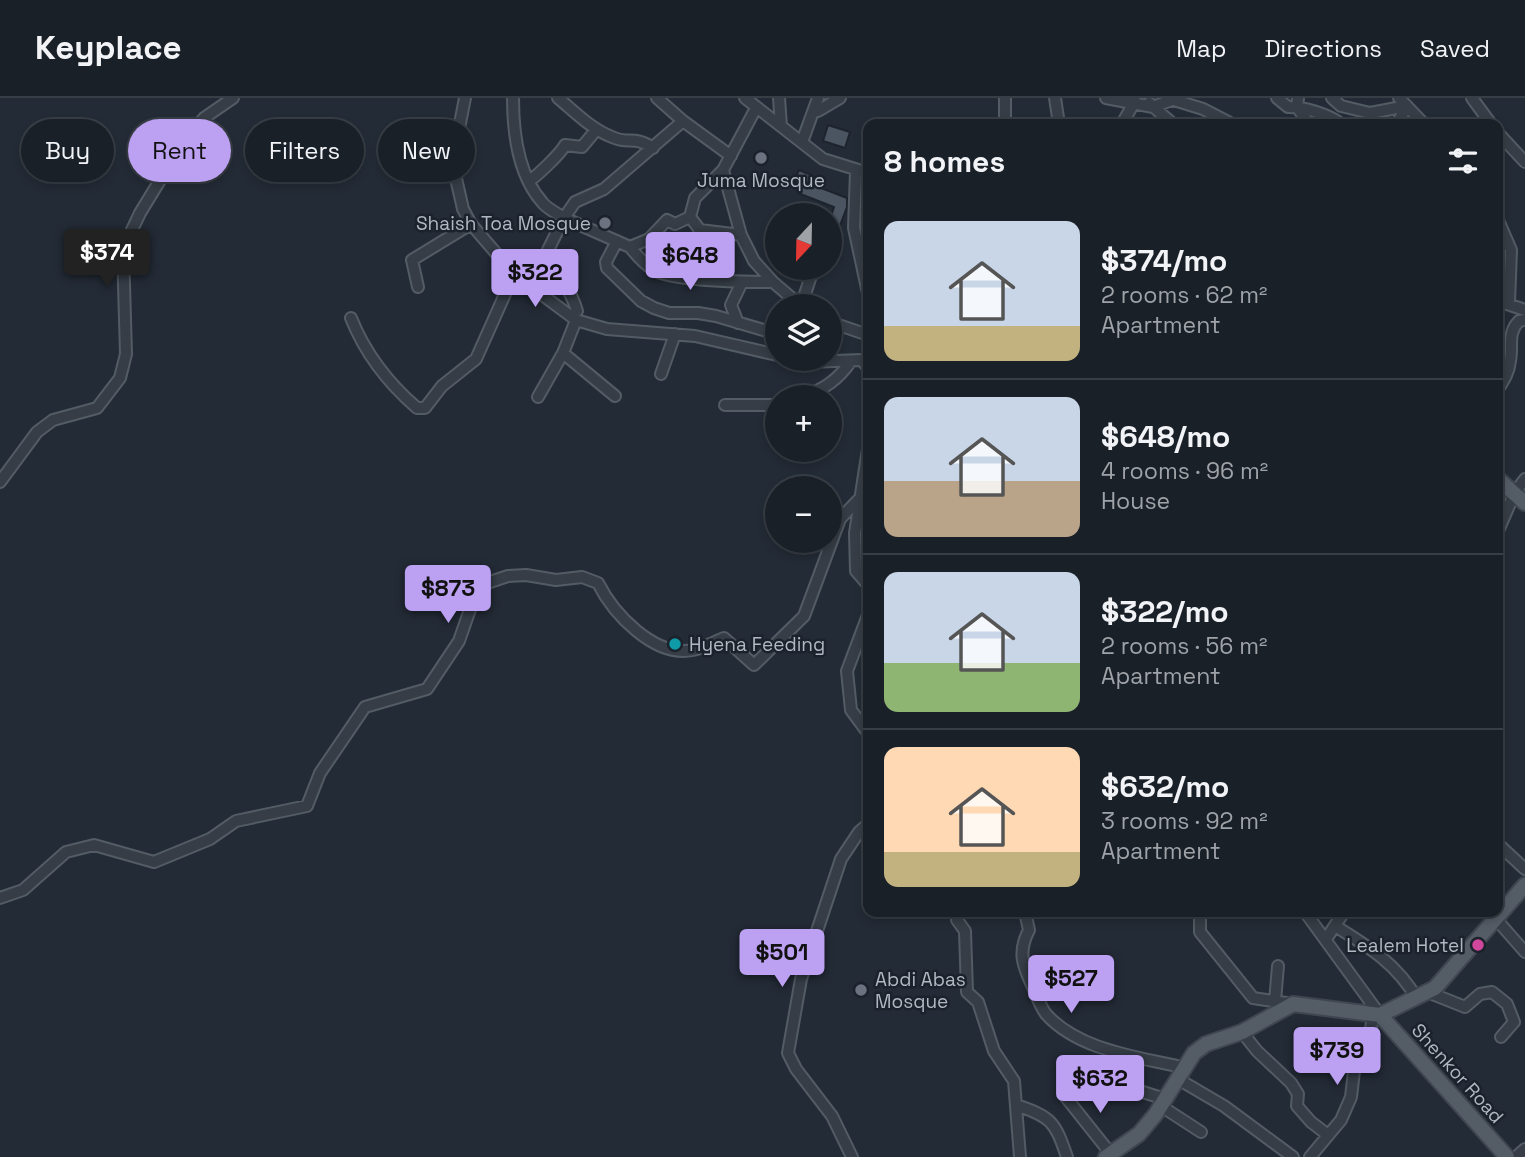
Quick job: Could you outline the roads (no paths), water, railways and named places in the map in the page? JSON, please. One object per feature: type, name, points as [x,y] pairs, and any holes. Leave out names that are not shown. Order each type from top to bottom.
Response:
[{"type":"main road","points":[[1503,483],[1522,498]]},
{"type":"main road","points":[[1503,911],[1525,885]]},
{"type":"main road","points":[[1109,1156],[1139,1134],[1200,1048],[1242,1032],[1293,1004],[1376,1015],[1423,996],[1496,919]]},
{"type":"main road","name":"Shenkor Road","points":[[1376,1015],[1507,1157]]},
{"type":"street","points":[[0,482],[37,432],[53,420],[97,408],[120,378],[127,355],[123,250],[140,213],[184,141],[204,118],[233,98]]},
{"type":"street","points":[[465,98],[456,149],[455,174],[463,209],[471,224],[514,274],[576,316],[607,329],[695,336],[765,352]]},
{"type":"street","points":[[513,98],[518,154],[542,203],[564,218],[630,247],[640,260],[656,271],[742,282],[773,282]]},
{"type":"street","points":[[558,98],[596,130],[621,140],[636,138],[653,148]]},
{"type":"street","points":[[657,98],[731,156]]},
{"type":"street","points":[[745,98],[823,159],[862,172],[855,228],[863,268]]},
{"type":"street","points":[[779,98],[781,126]]},
{"type":"street","points":[[802,142],[818,98]]},
{"type":"street","points":[[818,111],[840,98]]},
{"type":"street","points":[[1005,98],[1005,119]]},
{"type":"street","points":[[1055,98],[1058,119]]},
{"type":"street","points":[[1106,98],[1139,100],[1167,119]]},
{"type":"street","points":[[1278,98],[1288,107],[1297,103],[1332,119]]},
{"type":"street","points":[[1472,98],[1487,119]]},
{"type":"street","points":[[1153,107],[1176,99],[1222,119]]},
{"type":"street","points":[[1126,119],[1139,100]]},
{"type":"street","points":[[1337,102],[1369,119],[1403,102]]},
{"type":"street","points":[[1398,119],[1403,102]]},
{"type":"street","points":[[1403,102],[1419,119]]},
{"type":"street","points":[[1297,103],[1306,119]]},
{"type":"street","points":[[690,217],[695,198],[723,170],[755,107]]},
{"type":"street","points":[[538,397],[563,353],[576,316],[571,291],[552,262],[548,250],[564,218],[575,202],[604,189],[683,121]]},
{"type":"street","points":[[529,181],[545,164],[560,154],[565,145],[582,147],[596,130]]},
{"type":"street","points":[[1503,138],[1525,162]]},
{"type":"street","points":[[723,170],[741,235],[754,261],[787,294]]},
{"type":"street","points":[[690,217],[700,230],[741,235]]},
{"type":"street","points":[[630,247],[649,239],[667,220],[675,224],[690,217]]},
{"type":"street","points":[[418,287],[412,260],[471,224]]},
{"type":"street","points":[[685,276],[700,230]]},
{"type":"street","points":[[1503,232],[1511,250],[1503,302],[1525,310]]},
{"type":"street","points":[[617,241],[606,262],[607,268],[641,301],[669,313],[698,313],[765,331]]},
{"type":"street","points":[[351,318],[363,347],[401,394],[417,408],[425,408],[442,386],[476,359],[514,274]]},
{"type":"street","points":[[738,323],[732,305],[742,282]]},
{"type":"street","points":[[1503,380],[1510,361],[1511,333],[1519,321],[1525,320]]},
{"type":"street","points":[[842,327],[863,334]]},
{"type":"street","points":[[661,374],[675,334]]},
{"type":"street","points":[[563,353],[615,396]]},
{"type":"street","points":[[842,362],[862,362]]},
{"type":"street","points":[[829,385],[862,362]]},
{"type":"street","points":[[725,405],[765,405]]},
{"type":"street","points":[[1503,522],[1522,498],[1525,480]]},
{"type":"street","points":[[863,483],[855,533],[856,571],[863,579]]},
{"type":"street","points":[[0,898],[23,890],[66,852],[94,845],[153,862],[210,839],[236,821],[307,806],[320,773],[365,707],[427,689],[459,642],[474,598],[487,583],[526,575],[556,580],[582,577],[598,583],[607,600],[636,629],[665,648],[691,651],[724,638],[754,665],[804,616],[840,519],[861,497]]},
{"type":"street","points":[[863,628],[847,671],[851,710],[863,726]]},
{"type":"street","points":[[852,1157],[832,1116],[796,1069],[788,1053],[801,979],[841,859],[863,828]]},
{"type":"street","points":[[1503,849],[1525,869]]},
{"type":"street","points":[[957,917],[965,931],[967,992],[978,1002],[994,1051],[1014,1081],[1020,1157]]},
{"type":"street","points":[[1026,917],[1029,930],[1020,956],[1045,1013],[1067,1032],[1094,1044],[1181,1073],[1292,1157]]},
{"type":"street","points":[[1200,917],[1200,932],[1253,998],[1293,1004]]},
{"type":"street","points":[[1309,917],[1376,1015],[1370,1036],[1356,1054],[1351,1097],[1341,1120],[1310,1157]]},
{"type":"street","points":[[1326,939],[1341,917]]},
{"type":"street","points":[[1496,919],[1525,952]]},
{"type":"street","points":[[1335,926],[1380,954],[1423,996],[1465,1007],[1480,994],[1492,992],[1507,1004],[1514,1022],[1501,1037]]},
{"type":"street","points":[[1275,1001],[1278,966]]},
{"type":"street","points":[[1242,1032],[1257,1051],[1292,1083],[1298,1094],[1297,1106],[1311,1122],[1328,1135]]},
{"type":"street","points":[[1082,1066],[1095,1077],[1163,1102],[1201,1132]]},
{"type":"street","points":[[1065,1095],[1109,1156]]},
{"type":"street","points":[[1016,1105],[1037,1112],[1057,1126],[1067,1157]]},
{"type":"street","points":[[1516,1157],[1525,1149]]},
{"type":"place","name":"Juma Mosque","points":[[761,158]]},
{"type":"place","name":"Shaish Toa Mosque","points":[[605,223]]},
{"type":"place","name":"Hyena Feeding","points":[[675,644]]},
{"type":"place","name":"Lealem Hotel","points":[[1478,945]]},
{"type":"place","name":"Abdi Abas Mosque","points":[[861,990]]}]
